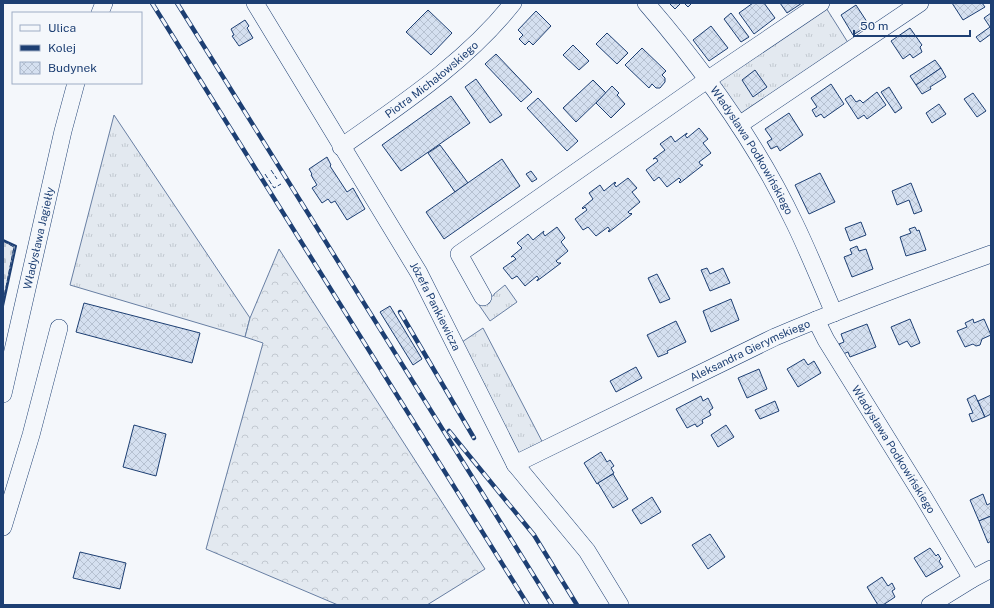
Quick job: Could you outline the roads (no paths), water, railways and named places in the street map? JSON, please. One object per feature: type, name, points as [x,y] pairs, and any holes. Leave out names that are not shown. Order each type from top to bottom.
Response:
[{"type":"street","name":"Józefa Pankiewicza","points":[[255,3],[341,147],[419,273],[516,464],[587,551],[620,605]]},
{"type":"street","name":"Piotra Michałowskiego","points":[[341,147],[393,110],[453,64],[482,37],[513,3]]},
{"type":"street","name":"Władysława Podkowińskiego","points":[[646,3],[707,80],[739,125],[761,160],[795,224],[834,313]]},
{"type":"street","points":[[483,297],[459,254],[707,80],[821,3]]},
{"type":"street","points":[[739,125],[920,3]]},
{"type":"street","name":"Władysława Jagiełły","points":[[3,394],[63,131],[76,84]]},
{"type":"street","name":"Aleksandra Gierymskiego","points":[[516,464],[775,337],[928,276],[991,254]]},
{"type":"street","name":"Władysława Podkowińskiego","points":[[816,320],[826,340],[924,498],[972,579]]},
{"type":"street","points":[[3,527],[31,435],[59,328]]},
{"type":"street","points":[[930,605],[991,569]]},
{"type":"railway","points":[[152,3],[528,605]]},
{"type":"railway","points":[[177,3],[552,605]]},
{"type":"railway","points":[[400,312],[474,438]]},
{"type":"railway","points":[[449,431],[534,535],[577,605]]}]
